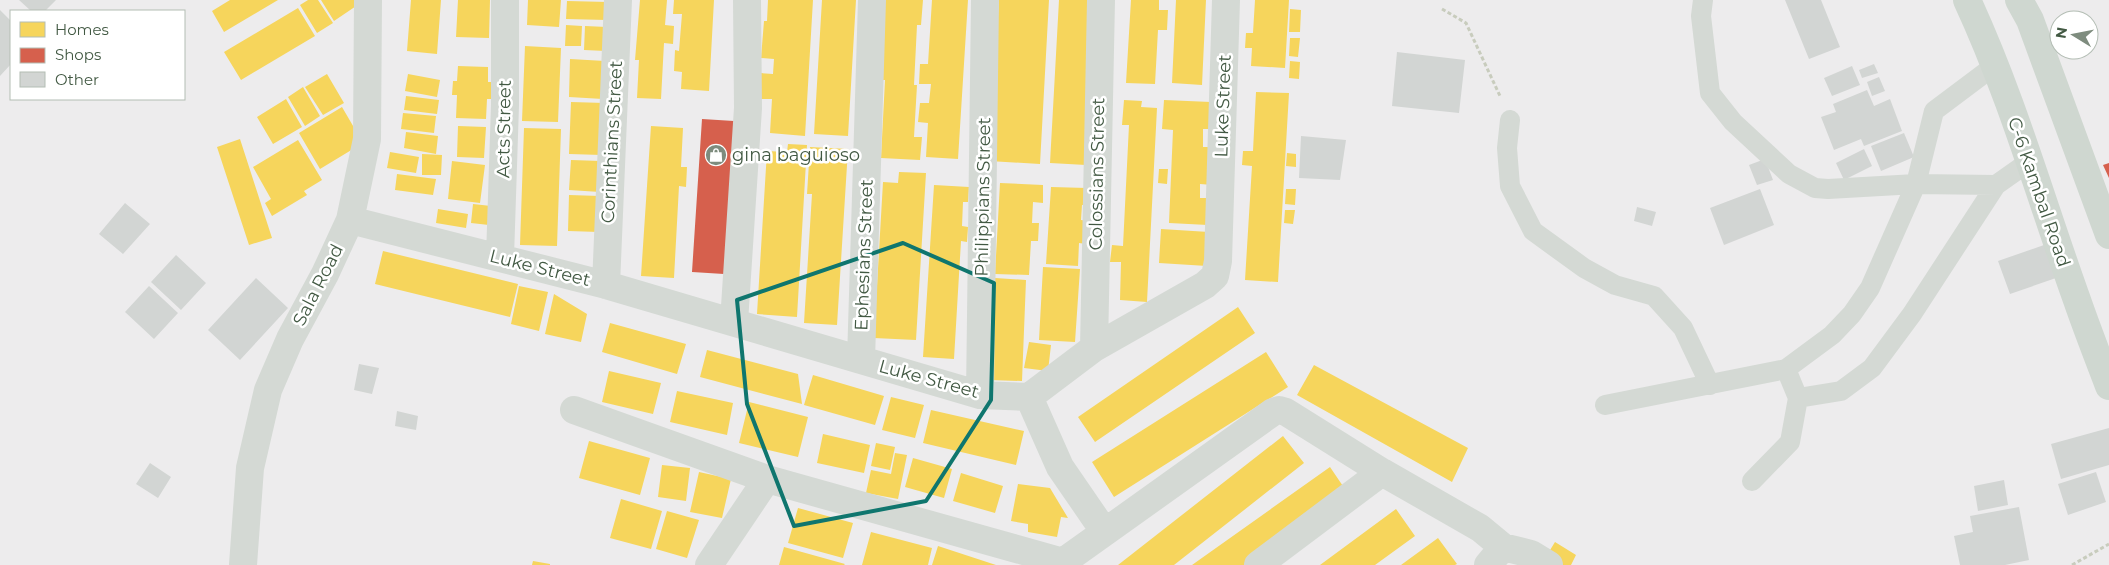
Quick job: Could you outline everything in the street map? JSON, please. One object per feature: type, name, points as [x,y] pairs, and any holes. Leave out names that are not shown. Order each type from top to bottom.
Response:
[{"type":"main road","name":"C-6 Kambal Road","points":[[1967,0],[1983,34],[2030,161],[2077,301],[2109,386]]},
{"type":"main road","points":[[2019,0],[2030,20],[2109,235]]},
{"type":"street","name":"Sala Road","points":[[243,565],[250,468],[268,390],[290,339],[325,274],[350,220],[367,139],[368,0]]},
{"type":"street","name":"Acts Street","points":[[500,258],[505,105],[505,0]]},
{"type":"street","name":"Corinthians Street","points":[[606,285],[618,0]]},
{"type":"street","points":[[734,322],[748,108],[747,0]]},
{"type":"street","name":"Ephesians Street","points":[[861,360],[872,0]]},
{"type":"street","name":"Philippians Street","points":[[980,395],[985,0]]},
{"type":"street","name":"Colossians Street","points":[[1094,348],[1101,0]]},
{"type":"street","name":"Luke Street","points":[[350,220],[606,285],[980,395],[1029,397],[1094,348],[1205,285],[1215,276],[1218,261],[1226,0]]},
{"type":"street","points":[[1029,397],[1060,466],[1104,531]]},
{"type":"street","points":[[574,410],[767,479],[1062,564],[1104,531],[1273,412],[1279,410],[1286,412],[1382,472],[1480,528],[1495,556],[1531,554],[1549,565]]},
{"type":"street","points":[[1258,565],[1382,472]]},
{"type":"street","points":[[709,565],[767,479]]},
{"type":"lane","points":[[1703,0],[1702,16],[1710,93],[1733,122],[1788,174],[1815,188],[1828,189],[1916,184],[1996,186]]},
{"type":"lane","points":[[1605,405],[1786,370],[1832,335],[1870,288],[1916,184],[1934,110],[1994,66]]},
{"type":"lane","points":[[1510,120],[1507,148],[1510,186],[1533,231],[1584,268],[1615,285],[1654,296],[1683,328],[1710,385]]},
{"type":"lane","points":[[1798,398],[1841,391],[1872,368],[1912,314],[1996,186],[2030,161]]},
{"type":"lane","points":[[1752,481],[1790,442],[1798,398],[1786,370]]},
{"type":"path","points":[[1442,9],[1466,23],[1510,120]]},
{"type":"path","points":[[2072,565],[2109,544]]},
{"type":"highlighted area","points":[[903,243],[994,283],[991,400],[926,501],[794,526],[747,404],[737,300]]},
{"type":"building: Homes","points":[[230,0],[278,0],[224,32],[212,11]]},
{"type":"building: Homes","points":[[308,0],[318,0],[333,23],[317,33],[300,5]]},
{"type":"building: Homes","points":[[321,0],[365,0],[334,21]]},
{"type":"building: Homes","points":[[411,0],[441,0],[437,54],[407,51]]},
{"type":"building: Homes","points":[[458,0],[490,0],[489,38],[456,37]]},
{"type":"building: Homes","points":[[528,0],[561,0],[559,27],[527,25]]},
{"type":"building: Homes","points":[[640,0],[667,0],[665,25],[674,26],[673,44],[664,43],[661,99],[637,98],[639,60],[635,60]]},
{"type":"building: Homes","points":[[674,0],[714,0],[709,91],[681,89],[682,72],[674,71],[675,50],[679,51],[682,14],[673,14]]},
{"type":"building: Homes","points":[[768,0],[813,0],[805,136],[770,133],[772,99],[759,99],[760,73],[773,74],[774,59],[761,58],[764,21],[767,21]]},
{"type":"building: Homes","points":[[822,0],[856,0],[848,136],[814,134]]},
{"type":"building: Homes","points":[[879,0],[923,0],[921,25],[917,25],[914,85],[917,85],[914,137],[922,137],[920,160],[881,158],[885,80],[877,80]]},
{"type":"building: Homes","points":[[932,0],[968,0],[958,159],[926,157],[928,123],[918,122],[920,103],[929,103],[931,84],[919,84],[920,64],[928,64]]},
{"type":"building: Homes","points":[[999,0],[1049,0],[1040,164],[989,161]]},
{"type":"building: Homes","points":[[1059,0],[1095,0],[1086,165],[1050,163]]},
{"type":"building: Homes","points":[[1131,0],[1159,0],[1159,10],[1168,10],[1167,30],[1158,30],[1155,84],[1126,83]]},
{"type":"building: Homes","points":[[1176,0],[1206,0],[1202,85],[1172,83]]},
{"type":"building: Homes","points":[[1255,0],[1289,0],[1285,68],[1251,66],[1252,48],[1245,48],[1246,33],[1253,33]]},
{"type":"building: Homes","points":[[567,1],[608,2],[607,20],[566,19]]},
{"type":"building: Homes","points":[[298,8],[315,36],[241,80],[224,52]]},
{"type":"building: Homes","points":[[1290,9],[1301,10],[1300,32],[1289,32]]},
{"type":"building: Homes","points":[[566,25],[582,26],[581,46],[565,46]]},
{"type":"building: Homes","points":[[585,26],[607,27],[606,51],[584,50]]},
{"type":"building: Homes","points":[[1290,38],[1300,38],[1298,57],[1289,56]]},
{"type":"building: Homes","points":[[525,46],[561,48],[558,122],[522,121]]},
{"type":"building: Homes","points":[[570,59],[605,61],[603,99],[569,97]]},
{"type":"building: Homes","points":[[1290,61],[1300,62],[1299,79],[1289,78]]},
{"type":"building: Homes","points":[[458,66],[488,67],[488,82],[493,82],[492,99],[487,99],[486,119],[456,118],[457,95],[452,95],[453,81],[457,81]]},
{"type":"building: Homes","points":[[327,74],[344,103],[323,115],[305,87]]},
{"type":"building: Homes","points":[[408,74],[440,80],[437,97],[405,91]]},
{"type":"building: Homes","points":[[303,87],[320,116],[305,126],[288,97]]},
{"type":"building: Homes","points":[[1256,92],[1289,93],[1278,282],[1245,280],[1252,166],[1242,165],[1243,151],[1253,151]]},
{"type":"building: Homes","points":[[406,96],[439,100],[437,114],[404,110]]},
{"type":"building: Homes","points":[[286,99],[302,127],[273,144],[257,117]]},
{"type":"building: Homes","points":[[1124,100],[1142,101],[1141,107],[1157,108],[1147,302],[1120,300],[1121,262],[1110,262],[1112,245],[1123,246],[1129,125],[1122,125]]},
{"type":"building: Homes","points":[[1164,100],[1211,102],[1209,129],[1203,129],[1203,147],[1215,147],[1213,185],[1200,184],[1200,198],[1209,198],[1208,225],[1169,223],[1173,130],[1162,129]]},
{"type":"building: Homes","points":[[571,102],[605,103],[602,155],[569,154]]},
{"type":"building: Homes","points":[[342,107],[363,143],[320,169],[299,133]]},
{"type":"building: Homes","points":[[403,113],[436,116],[434,133],[401,129]]},
{"type":"building: Homes","points":[[458,126],[486,127],[484,158],[457,157]]},
{"type":"building: Homes","points":[[651,126],[683,128],[681,167],[687,167],[686,187],[679,186],[674,278],[641,276]]},
{"type":"building: Homes","points":[[524,128],[561,129],[557,246],[520,245]]},
{"type":"building: Homes","points":[[406,132],[438,136],[436,154],[404,148]]},
{"type":"building: Homes","points":[[240,139],[272,238],[249,245],[217,147]]},
{"type":"building: Homes","points":[[298,140],[322,180],[304,191],[307,195],[272,216],[265,203],[271,199],[253,167]]},
{"type":"building: Homes","points":[[788,144],[807,145],[797,317],[757,314],[767,151],[787,152]]},
{"type":"building: Homes","points":[[810,147],[848,149],[837,325],[804,323],[812,194],[807,194]]},
{"type":"building: Homes","points":[[390,152],[419,157],[416,173],[387,168]]},
{"type":"building: Homes","points":[[1287,153],[1296,154],[1296,167],[1286,166]]},
{"type":"building: Homes","points":[[422,154],[442,155],[441,175],[422,175]]},
{"type":"building: Homes","points":[[571,160],[601,161],[600,192],[569,190]]},
{"type":"building: Homes","points":[[452,161],[485,165],[480,203],[448,199]]},
{"type":"building: Homes","points":[[1159,169],[1168,169],[1167,184],[1158,183]]},
{"type":"building: Homes","points":[[899,172],[926,173],[916,340],[874,338],[883,182],[898,183]]},
{"type":"building: Homes","points":[[397,174],[436,179],[433,195],[395,190]]},
{"type":"building: Homes","points":[[1000,183],[1043,185],[1043,203],[1033,202],[1032,223],[1039,223],[1038,241],[1031,241],[1029,275],[995,274]]},
{"type":"building: Homes","points":[[934,185],[969,187],[968,202],[963,202],[962,226],[968,227],[967,242],[961,241],[954,359],[923,357]]},
{"type":"building: Homes","points":[[1051,187],[1087,188],[1086,205],[1082,205],[1081,220],[1088,221],[1086,244],[1079,243],[1078,266],[1046,264]]},
{"type":"building: Homes","points":[[1286,189],[1296,189],[1295,205],[1285,204]]},
{"type":"building: Homes","points":[[569,195],[600,196],[599,232],[568,231]]},
{"type":"building: Homes","points":[[473,204],[491,206],[489,225],[471,223]]},
{"type":"building: Homes","points":[[438,209],[468,214],[466,228],[436,223]]},
{"type":"building: Homes","points":[[1285,210],[1295,210],[1293,224],[1284,223]]},
{"type":"building: Homes","points":[[1161,229],[1209,232],[1207,266],[1159,263]]},
{"type":"building: Homes","points":[[383,251],[518,284],[510,317],[375,284]]},
{"type":"building: Homes","points":[[1043,267],[1080,269],[1075,342],[1039,340]]},
{"type":"building: Homes","points":[[995,278],[1026,280],[1022,381],[990,380]]},
{"type":"building: Homes","points":[[519,286],[548,292],[539,331],[511,324]]},
{"type":"building: Homes","points":[[554,294],[587,314],[581,342],[545,334]]},
{"type":"building: Homes","points":[[1238,307],[1255,333],[1095,442],[1078,417]]},
{"type":"building: Homes","points":[[610,323],[686,344],[677,374],[602,352]]},
{"type":"building: Homes","points":[[1029,342],[1051,345],[1048,371],[1024,368]]},
{"type":"building: Homes","points":[[707,350],[798,374],[802,404],[700,377]]},
{"type":"building: Homes","points":[[1266,352],[1288,387],[1114,497],[1092,462]]},
{"type":"building: Homes","points":[[1314,365],[1468,448],[1452,482],[1297,395]]},
{"type":"building: Homes","points":[[609,371],[661,383],[653,414],[602,402]]},
{"type":"building: Homes","points":[[813,375],[884,396],[875,425],[804,405]]},
{"type":"building: Homes","points":[[677,391],[733,403],[727,435],[670,422]]},
{"type":"building: Homes","points":[[891,397],[924,405],[915,438],[882,430]]},
{"type":"building: Homes","points":[[749,402],[808,417],[798,457],[739,443]]},
{"type":"building: Homes","points":[[931,410],[1024,431],[1016,465],[923,443]]},
{"type":"building: Homes","points":[[823,434],[870,445],[864,473],[817,463]]},
{"type":"building: Homes","points":[[1283,436],[1304,463],[1174,565],[1118,565]]},
{"type":"building: Homes","points":[[589,441],[650,458],[640,495],[579,478]]},
{"type":"building: Homes","points":[[876,443],[895,447],[890,470],[871,466]]},
{"type":"building: Homes","points":[[895,453],[907,455],[898,499],[866,493],[871,470],[891,474]]},
{"type":"building: Homes","points":[[913,458],[952,469],[944,498],[905,487]]},
{"type":"building: Homes","points":[[662,465],[690,468],[686,501],[658,497]]},
{"type":"building: Homes","points":[[1330,467],[1349,495],[1252,565],[1192,565]]},
{"type":"building: Homes","points":[[699,472],[731,479],[722,518],[690,512]]},
{"type":"building: Homes","points":[[961,473],[1003,486],[995,513],[953,501]]},
{"type":"building: Homes","points":[[1018,484],[1050,488],[1068,518],[1061,517],[1057,537],[1028,532],[1028,524],[1011,521]]},
{"type":"building: Homes","points":[[621,499],[662,511],[651,549],[610,538]]},
{"type":"building: Homes","points":[[798,508],[853,523],[843,558],[788,543]]},
{"type":"building: Homes","points":[[1396,509],[1415,536],[1375,565],[1320,565]]},
{"type":"building: Homes","points":[[667,511],[699,520],[687,558],[656,549]]},
{"type":"building: Homes","points":[[871,532],[932,548],[928,565],[862,565]]},
{"type":"building: Homes","points":[[1438,538],[1457,564],[1401,565]]},
{"type":"building: Homes","points":[[1555,542],[1576,555],[1571,565],[1563,565],[1547,555]]},
{"type":"building: Homes","points":[[938,546],[996,565],[932,565]]},
{"type":"building: Homes","points":[[784,547],[845,564],[779,565]]},
{"type":"building: Homes","points":[[533,561],[550,564],[550,565],[532,565]]},
{"type":"building: Shops","points":[[702,119],[734,121],[724,274],[692,272]]},
{"type":"building: Shops","points":[[2109,163],[2109,178],[2103,165]]},
{"type":"building: Other","points":[[19,0],[56,0],[46,10],[30,10]]},
{"type":"building: Other","points":[[1785,0],[1821,0],[1840,47],[1809,59]]},
{"type":"building: Other","points":[[0,10],[10,20],[10,65],[0,76]]},
{"type":"building: Other","points":[[1397,52],[1465,60],[1459,113],[1392,106]]},
{"type":"building: Other","points":[[1874,64],[1878,73],[1862,78],[1859,70]]},
{"type":"building: Other","points":[[1852,66],[1860,85],[1832,96],[1824,78]]},
{"type":"building: Other","points":[[1879,77],[1885,91],[1872,96],[1867,82]]},
{"type":"building: Other","points":[[1867,90],[1874,106],[1890,99],[1902,131],[1864,146],[1861,139],[1834,150],[1821,117],[1836,112],[1833,104]]},
{"type":"building: Other","points":[[1904,133],[1914,157],[1881,171],[1871,146]]},
{"type":"building: Other","points":[[1301,136],[1346,140],[1340,180],[1299,178]]},
{"type":"building: Other","points":[[1864,149],[1872,166],[1844,180],[1836,163]]},
{"type":"building: Other","points":[[1765,159],[1773,180],[1757,185],[1749,165]]},
{"type":"building: Other","points":[[1760,189],[1774,225],[1724,245],[1710,208]]},
{"type":"building: Other","points":[[125,203],[150,224],[123,254],[99,234]]},
{"type":"building: Other","points":[[1637,207],[1656,212],[1652,226],[1634,221]]},
{"type":"building: Other","points":[[2044,245],[2056,278],[2010,294],[1998,261]]},
{"type":"building: Other","points":[[176,255],[206,283],[181,310],[151,282]]},
{"type":"building: Other","points":[[256,278],[288,308],[240,360],[208,330]]},
{"type":"building: Other","points":[[149,286],[178,313],[154,339],[125,312]]},
{"type":"building: Other","points":[[359,364],[379,368],[372,394],[354,390]]},
{"type":"building: Other","points":[[397,411],[418,416],[416,430],[395,426]]},
{"type":"building: Other","points":[[2109,428],[2109,465],[2061,479],[2051,444]]},
{"type":"building: Other","points":[[150,463],[171,477],[158,498],[136,484]]},
{"type":"building: Other","points":[[2096,472],[2106,502],[2068,515],[2058,484]]},
{"type":"building: Other","points":[[2004,480],[2008,505],[1978,511],[1974,486]]},
{"type":"building: Other","points":[[2019,507],[2029,560],[2005,565],[1960,565],[1954,536],[1973,532],[1970,516]]},
{"type":"place","name":"gina baguioso","points":[[716,155]]}]
